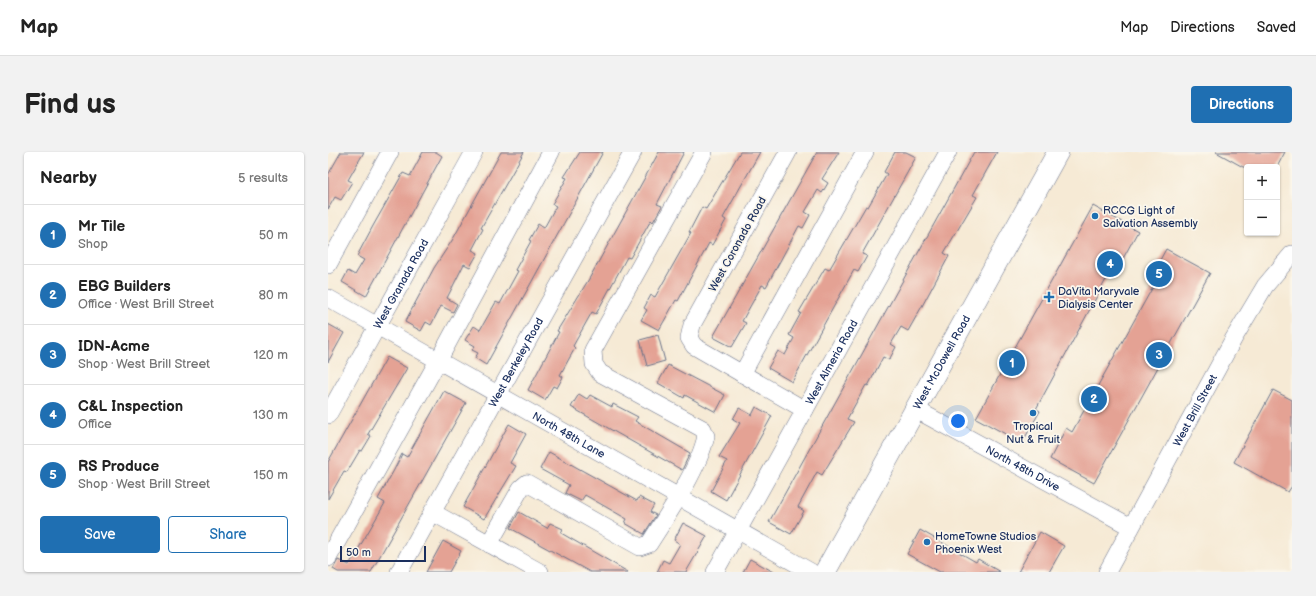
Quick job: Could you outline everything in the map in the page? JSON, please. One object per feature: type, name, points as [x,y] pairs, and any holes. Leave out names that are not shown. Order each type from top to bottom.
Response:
[{"type":"main road","name":"West McDowell Road","points":[[824,572],[1058,152]]},
{"type":"street","points":[[328,264],[390,152]]},
{"type":"street","name":"West Granada Road","points":[[328,415],[474,152]]},
{"type":"street","points":[[328,558],[438,361],[551,152]]},
{"type":"street","name":"West Berkeley Road","points":[[399,572],[633,152]]},
{"type":"street","points":[[489,544],[521,488],[527,483],[640,547],[649,544],[678,497],[704,445],[706,436],[703,429],[600,373],[594,364],[593,350],[704,152]]},
{"type":"street","name":"West Coronado Road","points":[[742,374],[694,346],[689,338],[692,325],[788,152]]},
{"type":"street","points":[[805,410],[742,374],[865,152]]},
{"type":"street","name":"West Almeria Road","points":[[715,572],[948,152]]},
{"type":"street","name":"West Brill Street","points":[[1107,572],[1234,338],[1265,286],[1292,254]]},
{"type":"street","name":"North 48th Lane","points":[[328,298],[811,572]]},
{"type":"street","name":"North 48th Drive","points":[[915,409],[1131,527]]},
{"type":"street","points":[[432,512],[540,572]]},
{"type":"building","points":[[341,152],[364,152],[348,180],[352,182],[341,200],[335,197],[328,209],[328,175]]},
{"type":"building","points":[[423,152],[436,152],[442,156],[366,296],[342,282],[348,271],[355,275],[364,260],[357,256],[373,226],[403,173],[410,176]]},
{"type":"building","points":[[501,152],[524,152],[481,228],[483,229],[472,250],[478,253],[470,267],[464,264],[447,298],[457,304],[453,312],[441,306],[431,325],[426,322],[421,331],[405,322],[434,268],[453,239]]},
{"type":"building","points":[[580,152],[603,152],[486,365],[475,358],[478,353],[472,350],[475,346],[465,340],[474,326],[480,330],[496,302],[500,304],[518,271],[515,270],[531,241],[529,240],[538,224],[544,228],[556,206],[552,204],[567,178],[564,177]]},
{"type":"building","points":[[659,152],[684,152],[657,204],[662,206],[653,222],[651,220],[630,258],[627,257],[596,314],[592,312],[573,346],[575,348],[560,375],[563,377],[557,388],[553,386],[545,400],[528,390],[559,332],[557,331],[589,279]]},
{"type":"building","points":[[740,152],[760,152],[723,218],[726,220],[712,245],[709,243],[678,301],[676,300],[659,330],[641,320],[647,310],[644,308],[651,295],[655,297],[691,233],[689,232],[702,207],[706,209]]},
{"type":"building","points":[[817,152],[839,152],[822,179],[828,183],[822,193],[818,190],[805,212],[810,215],[803,228],[799,226],[766,287],[762,285],[742,321],[746,323],[732,347],[713,337]]},
{"type":"building","points":[[895,152],[906,152],[916,157],[862,254],[867,256],[858,272],[854,270],[792,382],[768,368],[778,351],[785,355],[794,338],[789,335],[801,313],[799,312],[825,268],[829,270],[866,206],[868,207],[887,174],[884,172]]},
{"type":"building","points":[[974,152],[997,152],[973,195],[977,197],[944,253],[949,256],[921,308],[908,331],[901,327],[891,344],[896,347],[889,360],[883,357],[868,386],[866,385],[847,419],[854,422],[822,475],[817,472],[798,507],[804,511],[791,534],[769,522]]},
{"type":"building","points":[[1216,152],[1285,152],[1279,164],[1244,164],[1243,167]]},
{"type":"building","points":[[1093,206],[1138,231],[1120,264],[1116,261],[1036,409],[1040,411],[1022,443],[976,418]]},
{"type":"building","points":[[1166,249],[1210,273],[1094,483],[1050,459],[1066,428],[1072,432],[1154,285],[1148,282]]},
{"type":"building","points":[[328,324],[344,333],[328,362]]},
{"type":"building","points":[[658,335],[665,361],[647,366],[640,340]]},
{"type":"building","points":[[387,357],[407,368],[368,434],[371,436],[362,451],[360,450],[347,472],[344,471],[328,499],[328,462]]},
{"type":"building","points":[[668,365],[725,395],[716,412],[685,395],[684,398],[658,383]]},
{"type":"building","points":[[1273,390],[1292,400],[1292,486],[1288,492],[1234,462]]},
{"type":"building","points":[[444,391],[466,403],[371,572],[338,572],[333,569],[338,560],[349,565],[385,503],[378,499],[402,454],[407,457]]},
{"type":"building","points":[[579,394],[587,399],[590,395],[612,407],[613,404],[638,417],[635,421],[690,453],[682,470],[571,407]]},
{"type":"building","points":[[756,407],[772,416],[726,500],[711,491],[727,461],[719,457],[740,423],[733,419],[739,408],[752,415]]},
{"type":"building","points":[[509,424],[526,434],[510,463],[516,466],[484,519],[463,507]]},
{"type":"building","points":[[549,452],[637,501],[639,497],[654,505],[650,512],[656,515],[644,534],[625,523],[627,519],[585,495],[581,501],[565,493],[569,485],[540,469]]},
{"type":"building","points":[[519,512],[547,528],[550,523],[563,529],[561,533],[628,572],[590,572],[510,528]]},
{"type":"building","points":[[683,523],[707,536],[686,572],[657,572],[663,560],[669,563],[680,544],[674,540]]},
{"type":"building","name":"HomeTowne Studios Phoenix West","points":[[920,530],[976,562],[978,559],[1000,572],[940,572],[907,554]]},
{"type":"building","name":"HomeTowne Studios Phoenix West","points":[[1040,532],[1064,546],[1049,572],[1018,572]]},
{"type":"building","points":[[443,541],[461,551],[449,572],[426,572]]},
{"type":"building","points":[[750,559],[774,572],[743,572]]},
{"type":"place","name":"RCCG Light of Salvation Assembly","points":[[1095,216]]},
{"type":"place","name":"C&L Inspection","points":[[1110,264]]},
{"type":"place","name":"RS Produce","points":[[1159,274]]},
{"type":"place","name":"DaVita Maryvale Dialysis Center","points":[[1049,297]]},
{"type":"place","name":"IDN-Acme","points":[[1159,355]]},
{"type":"place","name":"Mr Tile","points":[[1012,363]]},
{"type":"place","name":"EBG Builders","points":[[1094,399]]},
{"type":"place","name":"Tropical Nut & Fruit","points":[[1033,413]]},
{"type":"place","name":"HomeTowne Studios Phoenix West","points":[[927,542]]}]
